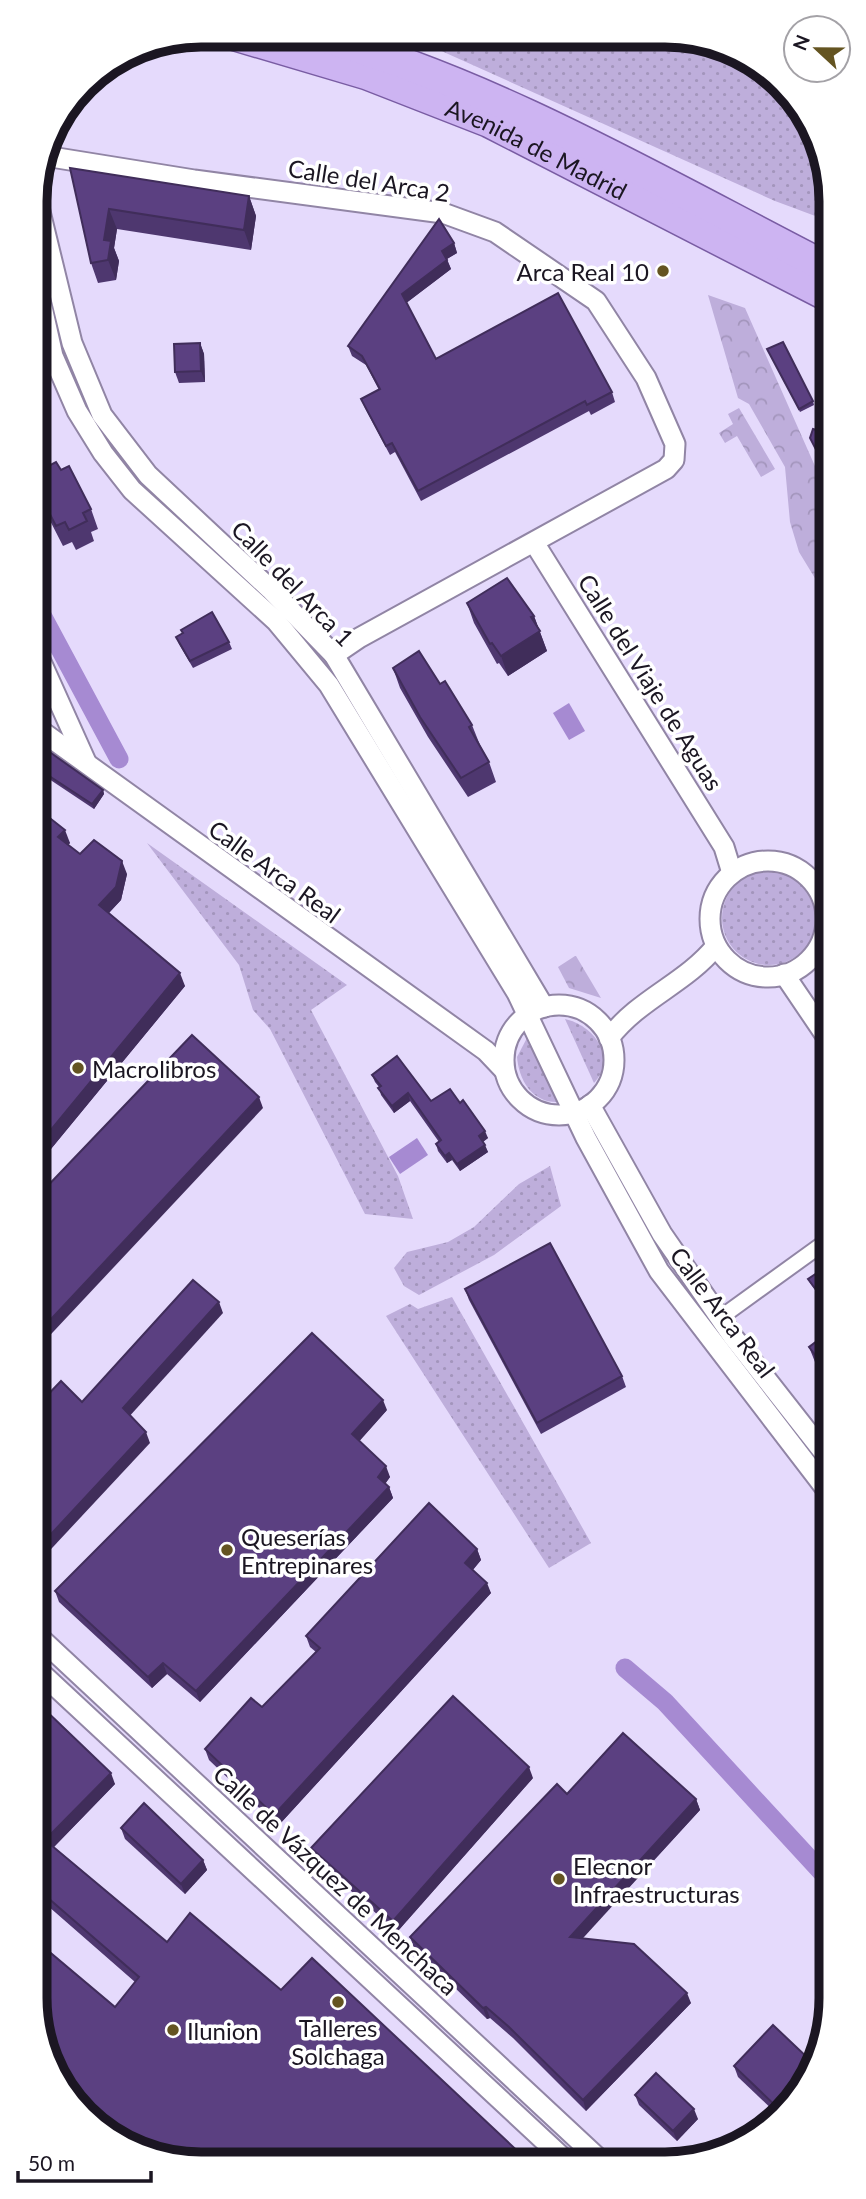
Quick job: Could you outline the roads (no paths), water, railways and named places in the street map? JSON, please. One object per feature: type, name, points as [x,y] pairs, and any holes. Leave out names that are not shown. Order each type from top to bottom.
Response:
[{"type":"main road","name":"Avenida de Madrid","points":[[275,47],[366,74],[489,122],[819,291]]},
{"type":"main road","name":"Avenida de Madrid","points":[[360,47],[439,76],[548,125],[819,263]]},
{"type":"street","name":"Calle del Arca 2","points":[[54,158],[194,180],[443,213],[495,232],[596,301],[646,378],[675,444],[674,460],[666,469],[535,544],[359,638],[334,655]]},
{"type":"street","name":"Calle del Arca 1","points":[[48,244],[72,343],[102,415],[148,475],[270,589],[334,655],[536,1011]]},
{"type":"street","name":"Calle del Arca 1","points":[[48,333],[53,356],[77,411],[103,453],[132,490],[276,621],[329,685],[517,993],[536,1011]]},
{"type":"street","name":"Calle del Viaje de Aguas","points":[[535,544],[739,869]]},
{"type":"street","points":[[48,677],[86,762]]},
{"type":"street","name":"Calle Arca Real","points":[[48,736],[360,964],[498,1058],[512,1088],[526,1104],[547,1114],[582,1109]]},
{"type":"street","points":[[819,882],[787,864],[759,861],[739,869],[715,894],[711,907],[712,933],[721,952],[752,975],[784,974],[819,957]]},
{"type":"street","points":[[605,1030],[721,952]]},
{"type":"street","points":[[784,974],[819,1025]]},
{"type":"street","points":[[498,1058],[518,1024],[536,1011],[573,1006],[605,1030],[613,1049],[613,1072],[601,1096],[582,1109]]},
{"type":"street","name":"Calle Arca Real","points":[[536,1011],[659,1271],[818,1479]]},
{"type":"street","name":"Calle Arca Real","points":[[582,1109],[662,1234],[720,1318],[818,1445]]},
{"type":"street","points":[[720,1318],[818,1247]]},
{"type":"street","name":"Calle de Vázquez de Menchaca","points":[[47,1645],[591,2152]]},
{"type":"street","name":"Calle de Vázquez de Menchaca","points":[[47,1679],[556,2152]]},
{"type":"waterway","points":[[48,626],[119,759]]},
{"type":"waterway","points":[[625,1668],[665,1702],[818,1868]]},
{"type":"place","name":"Arca Real 10","points":[[663,271]]},
{"type":"place","name":"Macrolibros","points":[[78,1068]]},
{"type":"place","name":"Queserías Entrepinares","points":[[227,1550]]},
{"type":"place","name":"Elecnor Infraestructuras","points":[[559,1879]]},
{"type":"place","name":"Talleres Solchaga","points":[[338,2002]]},
{"type":"place","name":"Ilunion","points":[[173,2030]]}]
